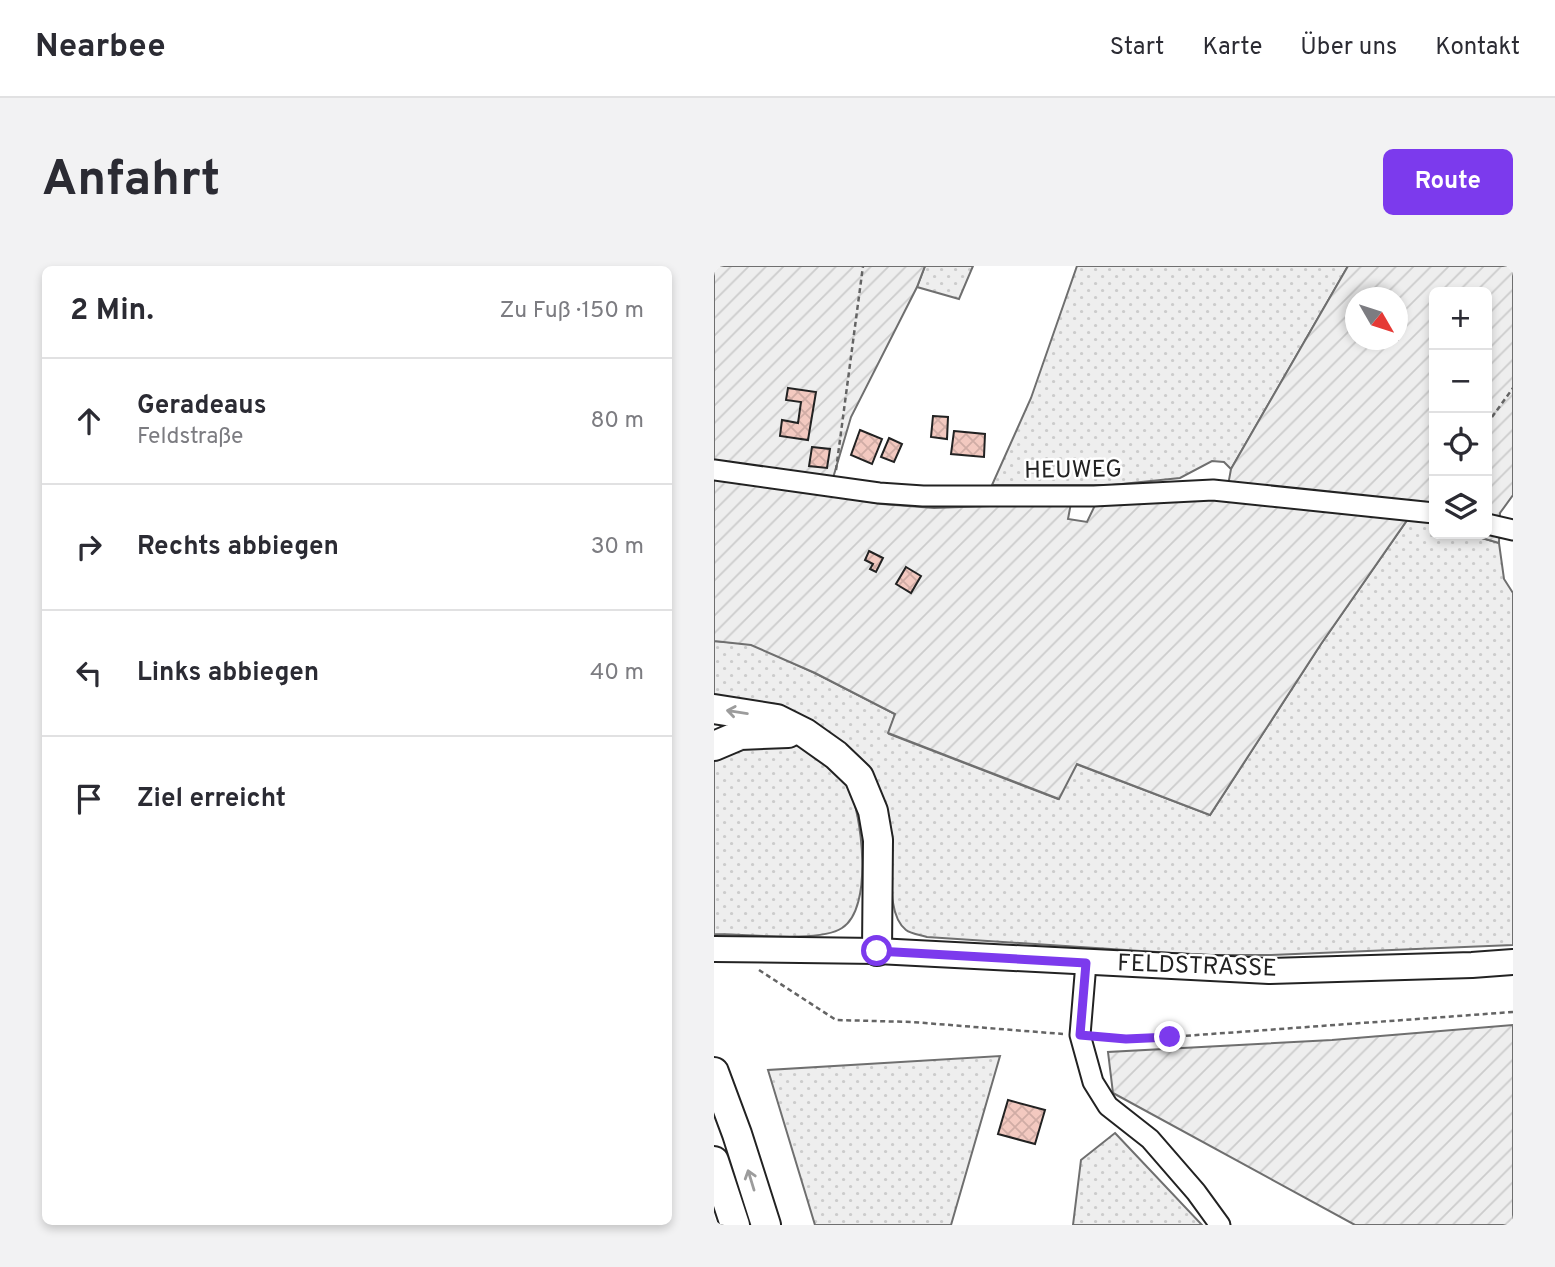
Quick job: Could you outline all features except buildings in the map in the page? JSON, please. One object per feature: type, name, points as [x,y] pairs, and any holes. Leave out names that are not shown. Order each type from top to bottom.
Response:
[{"type":"highway","points":[[714,709],[777,719],[805,733],[836,755],[859,778],[873,811],[878,840],[877,951]]},
{"type":"highway","points":[[714,746],[740,735],[767,732],[805,733]]},
{"type":"highway","points":[[714,1072],[766,1225]]},
{"type":"highway","points":[[714,1161],[735,1225]]},
{"type":"main road","name":"FELDSTRASSE","points":[[714,949],[877,951],[1269,971],[1472,965],[1513,961]]},
{"type":"street","name":"HEUWEG","points":[[714,470],[923,496],[1094,496],[1213,490],[1429,512]]},
{"type":"street","points":[[1492,525],[1513,530]]},
{"type":"street","points":[[1086,963],[1080,1035],[1093,1082],[1108,1106],[1150,1139],[1196,1192],[1220,1225]]},
{"type":"path","points":[[834,487],[863,266]]},
{"type":"path","points":[[1492,417],[1513,388]]},
{"type":"path","points":[[758,970],[836,1020],[912,1022],[1126,1039],[1513,1012]]},
{"type":"shaded area","points":[[714,266],[925,266],[851,417],[828,495],[882,504],[934,508],[1071,503],[1068,519],[1087,522],[1097,501],[1226,496],[1231,469],[1348,266],[1513,266],[1513,495],[1500,513],[1499,543],[1485,539],[1492,539],[1492,287],[1429,287],[1429,522],[1410,516],[1321,644],[1210,815],[1077,764],[1059,799],[888,733],[895,714],[815,673],[751,645],[714,641]]},
{"type":"shaded area","points":[[925,266],[973,266],[959,299],[917,287]]},
{"type":"shaded area","points":[[1077,266],[1348,266],[1231,469],[1224,462],[1212,461],[1180,478],[1112,485],[992,485],[1031,398]]},
{"type":"shaded area","points":[[1410,516],[1429,522],[1429,539],[1485,539],[1499,543],[1504,579],[1513,593],[1513,945],[1271,955],[1202,955],[927,937],[913,933],[899,922],[895,912],[891,840],[867,772],[714,700],[714,641],[751,644],[895,714],[889,734],[1058,799],[1076,764],[1210,815],[1321,644]]},
{"type":"shaded area","points":[[792,744],[810,751],[832,767],[848,784],[853,798],[861,837],[862,882],[852,917],[842,928],[817,935],[781,937],[714,934],[714,751]]},
{"type":"shaded area","points":[[1513,1025],[1513,1225],[1355,1225],[1113,1093],[1108,1052],[1332,1040]]},
{"type":"shaded area","points":[[1000,1056],[951,1225],[815,1225],[768,1070]]},
{"type":"shaded area","points":[[1115,1133],[1202,1225],[1073,1225],[1081,1160]]},
{"type":"route","points":[[877,951],[1086,963],[1080,1035],[1126,1039],[1170,1037]]}]
